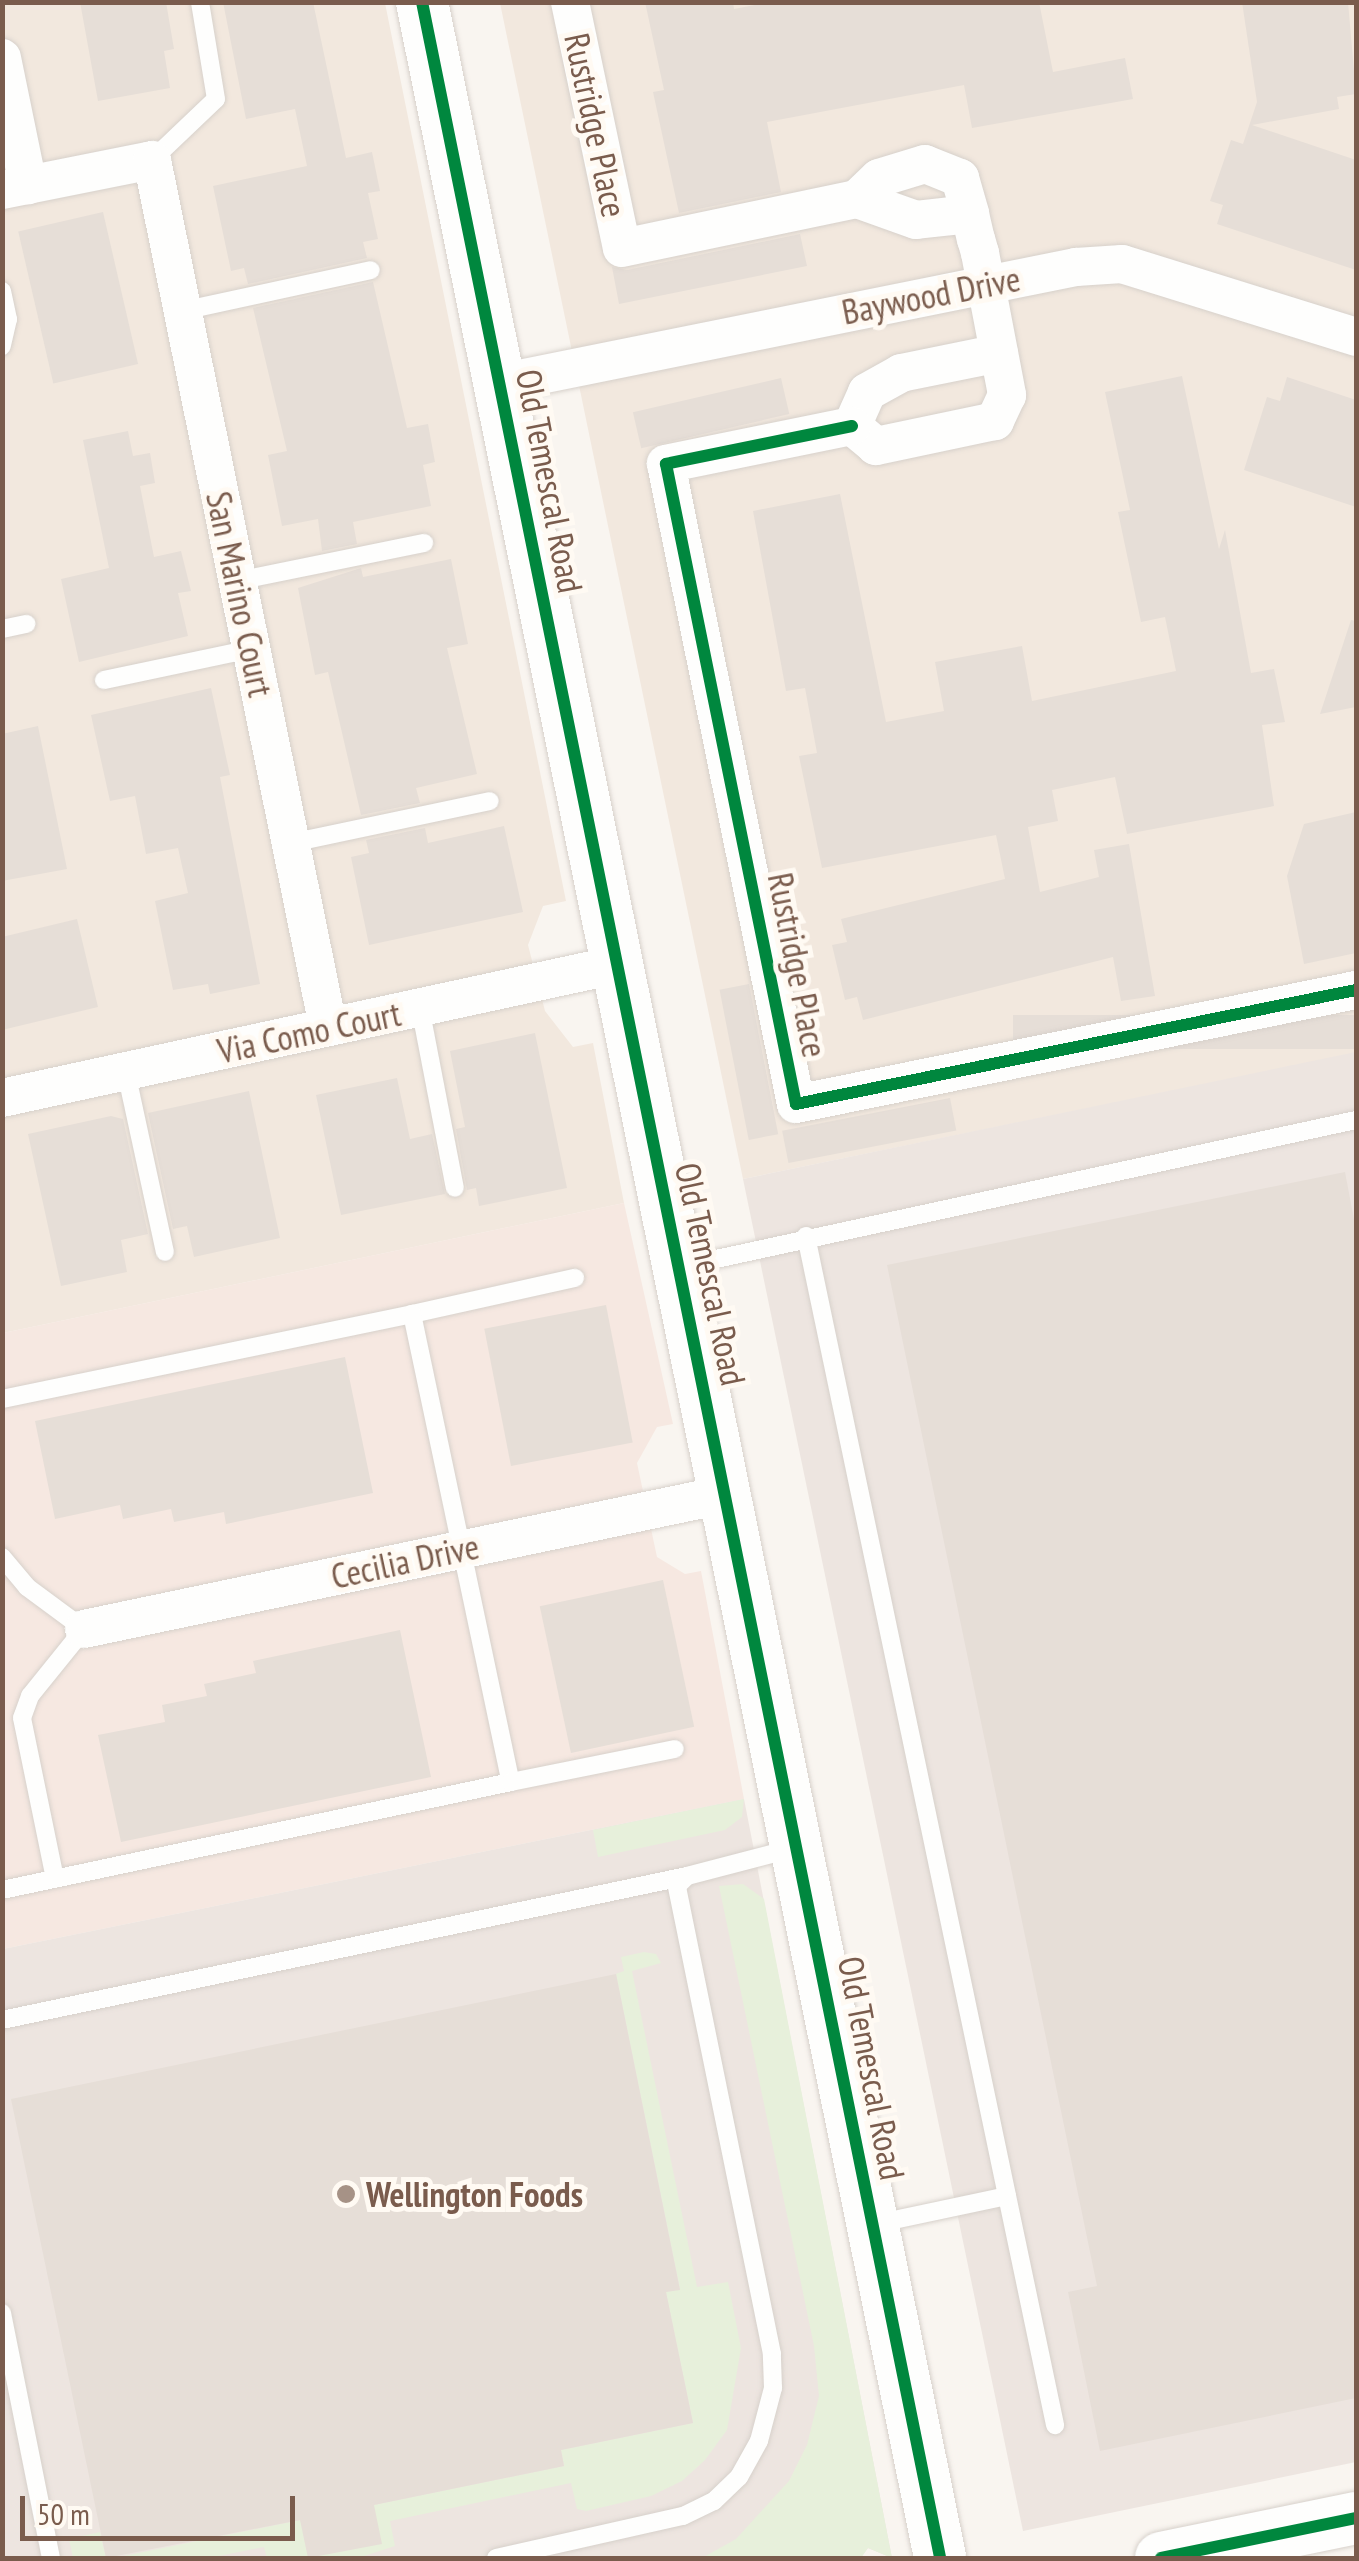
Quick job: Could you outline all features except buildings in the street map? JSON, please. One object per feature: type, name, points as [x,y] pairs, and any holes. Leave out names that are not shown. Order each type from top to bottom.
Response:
[{"type":"street","name":"Old Temescal Road","points":[[422,2],[940,2558]]},
{"type":"street","name":"Rustridge Place","points":[[570,2],[622,248],[857,199],[879,178],[925,164],[960,178],[986,283],[1008,394],[995,421],[876,446],[852,426],[666,464],[796,1104],[1356,990]]},
{"type":"street","points":[[2,58],[16,187],[152,160]]},
{"type":"street","name":"San Marino Court","points":[[152,160],[328,1028]]},
{"type":"street","points":[[857,199],[916,220],[970,214]]},
{"type":"street","name":"Baywood Drive","points":[[500,383],[986,283],[1122,264],[1356,337]]},
{"type":"street","points":[[852,426],[868,392],[902,374],[999,353]]},
{"type":"street","name":"Via Como Court","points":[[2,1098],[616,965]]},
{"type":"street","name":"Cecilia Drive","points":[[84,1629],[726,1494]]},
{"type":"street","points":[[1161,2558],[1356,2518]]},
{"type":"lane","points":[[152,160],[216,99],[200,2]]},
{"type":"lane","points":[[182,311],[371,270]]},
{"type":"lane","points":[[2,291],[8,318],[2,346]]},
{"type":"lane","points":[[237,581],[424,543]]},
{"type":"lane","points":[[2,629],[26,624]]},
{"type":"lane","points":[[104,680],[251,649]]},
{"type":"lane","points":[[291,843],[490,801]]},
{"type":"lane","points":[[420,1008],[456,1188]]},
{"type":"lane","points":[[126,1072],[165,1252]]},
{"type":"lane","points":[[679,1268],[806,1236],[1356,1120]]},
{"type":"lane","points":[[806,1236],[1055,2425]]},
{"type":"lane","points":[[2,1399],[576,1278]]},
{"type":"lane","points":[[412,1314],[510,1782]]},
{"type":"lane","points":[[2,1557],[28,1587],[84,1629],[30,1696],[22,1718],[55,1879]]},
{"type":"lane","points":[[2,1890],[675,1748]]},
{"type":"lane","points":[[2,2020],[687,1876],[798,1848]]},
{"type":"lane","points":[[496,2558],[543,2554],[684,2516],[714,2501],[739,2477],[769,2409],[772,2354],[680,1906],[677,1886],[687,1876]]},
{"type":"lane","points":[[872,2224],[1006,2196]]},
{"type":"lane","points":[[2,2313],[51,2558]]},
{"type":"shaded area","points":[[3,3],[385,3],[566,901],[543,906],[528,945],[545,1011],[573,1047],[593,1043],[624,1203],[3,1333]]},
{"type":"shaded area","points":[[500,3],[1356,3],[1356,1053],[743,1179]]},
{"type":"shaded area","points":[[1356,1052],[1356,2462],[1023,2531],[743,1179]]},
{"type":"shaded area","points":[[624,1203],[673,1424],[657,1427],[637,1463],[657,1557],[685,1574],[701,1571],[744,1799],[3,1949],[3,1333]]},
{"type":"shaded area","points":[[744,1799],[892,2558],[868,2548],[860,2558],[3,2558],[3,1949]]},
{"type":"green space","points":[[744,1799],[742,1817],[725,1830],[598,1857],[593,1830]]},
{"type":"green space","points":[[743,1884],[764,1899],[892,2558],[868,2548],[861,2558],[702,2558],[736,2539],[789,2481],[807,2445],[819,2396],[814,2346],[719,1886]]},
{"type":"green space","points":[[644,1952],[656,1954],[661,1963],[632,1971],[697,2287],[728,2282],[741,2348],[727,2430],[705,2460],[682,2481],[651,2496],[586,2511],[577,2509],[571,2483],[390,2521],[395,2546],[358,2558],[267,2558],[264,2547],[209,2558],[114,2558],[564,2466],[561,2450],[693,2423],[666,2292],[680,2289],[616,1974],[624,1971],[621,1957]]},
{"type":"green space","points":[[100,2532],[106,2558],[73,2558],[69,2539]]},
{"type":"cycle path","points":[[422,2],[940,2558]]},
{"type":"cycle path","points":[[852,426],[666,464],[796,1104],[1356,990]]},
{"type":"cycle path","points":[[1161,2558],[1356,2518]]},
{"type":"place","name":"Wellington Foods","points":[[346,2194]]}]
